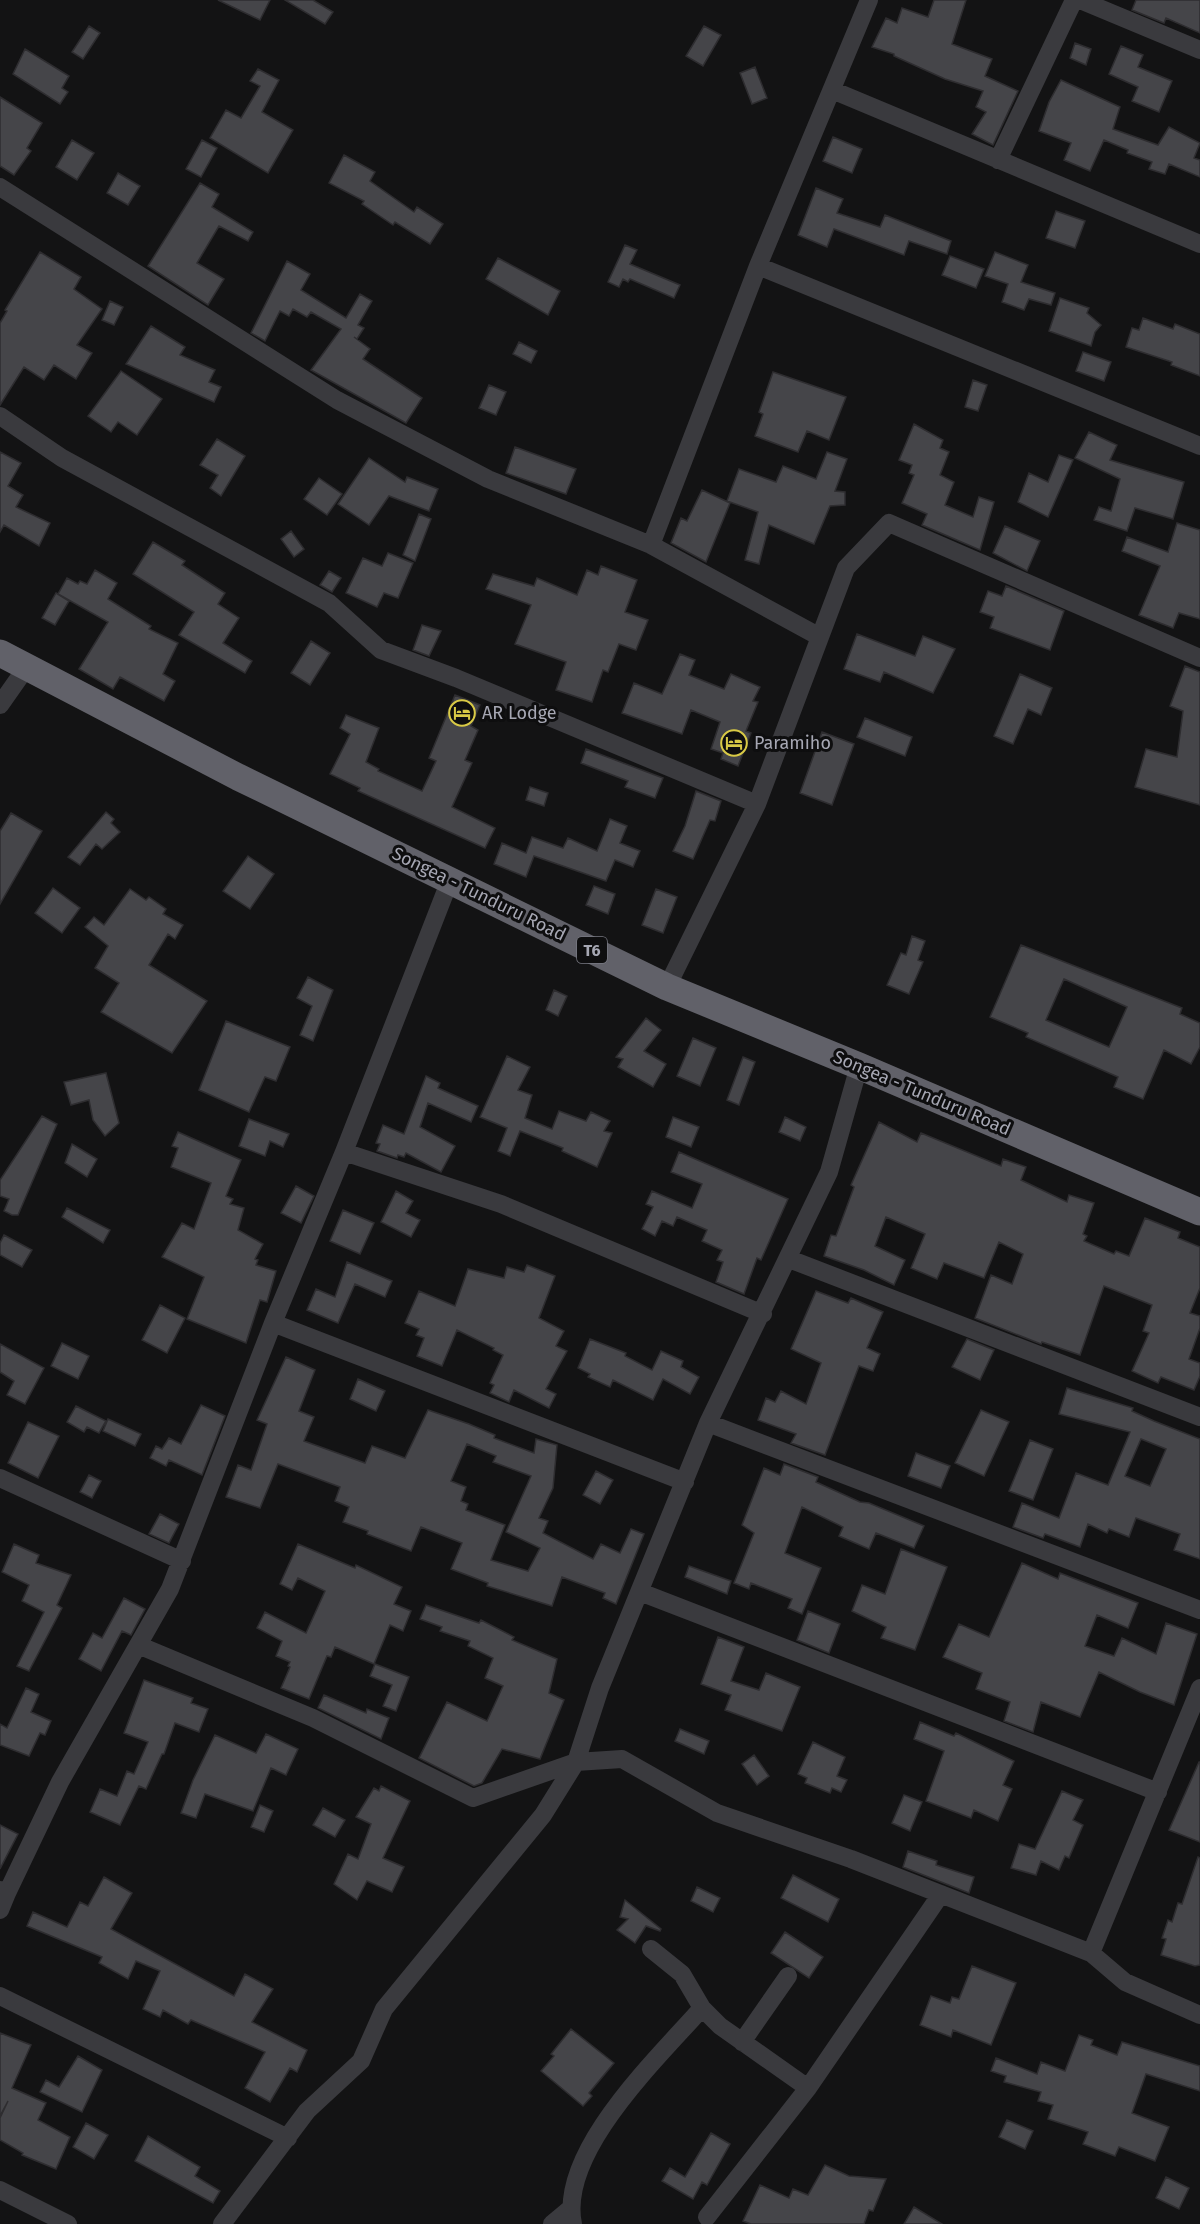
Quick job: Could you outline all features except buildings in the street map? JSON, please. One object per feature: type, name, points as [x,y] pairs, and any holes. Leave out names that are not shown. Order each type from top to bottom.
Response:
[{"type":"highway","name":"Songea - Tunduru Road","points":[[0,653],[238,777],[667,987],[859,1065],[1200,1212]]},
{"type":"street","points":[[651,545],[758,266],[869,0]]},
{"type":"street","points":[[998,160],[1074,0]]},
{"type":"street","points":[[1080,0],[1200,50]]},
{"type":"street","points":[[832,90],[1200,244]]},
{"type":"street","points":[[0,187],[337,400],[488,479],[651,545],[820,637]]},
{"type":"street","points":[[758,266],[1200,446]]},
{"type":"street","points":[[0,416],[62,458],[329,603],[381,650],[456,678],[757,804]]},
{"type":"street","points":[[667,987],[757,804],[846,568],[889,523],[1200,658]]},
{"type":"street","points":[[0,705],[26,668]]},
{"type":"street","points":[[0,1910],[4,1892],[60,1782],[170,1589],[273,1323],[344,1152],[450,880]]},
{"type":"street","points":[[222,2224],[307,2111],[361,2061],[384,2009],[543,1815],[576,1762],[600,1688],[708,1423],[763,1314],[829,1172],[859,1065]]},
{"type":"street","points":[[344,1152],[501,1204],[763,1314]]},
{"type":"street","points":[[789,1259],[1200,1417]]},
{"type":"street","points":[[273,1323],[685,1482]]},
{"type":"street","points":[[708,1423],[1200,1610]]},
{"type":"street","points":[[0,1478],[182,1561]]},
{"type":"street","points":[[640,1592],[1158,1792]]},
{"type":"street","points":[[138,1645],[313,1718],[473,1798],[576,1762],[622,1759],[717,1813],[851,1859],[1091,1953],[1125,1982],[1200,2015]]},
{"type":"street","points":[[1091,1953],[1200,1688]]},
{"type":"street","points":[[706,2217],[808,2088],[941,1894]]},
{"type":"street","points":[[651,1948],[682,1974],[702,2008],[720,2026],[808,2088]]},
{"type":"street","points":[[742,2042],[788,1976]]},
{"type":"street","points":[[0,1996],[288,2138]]},
{"type":"street","points":[[552,2224],[571,2217],[571,2194],[581,2164],[617,2104],[702,2008]]},
{"type":"street","points":[[0,2190],[68,2224]]},
{"type":"place","name":"AR Lodge","points":[[462,713]]},
{"type":"place","name":"Paramiho","points":[[734,743]]}]
